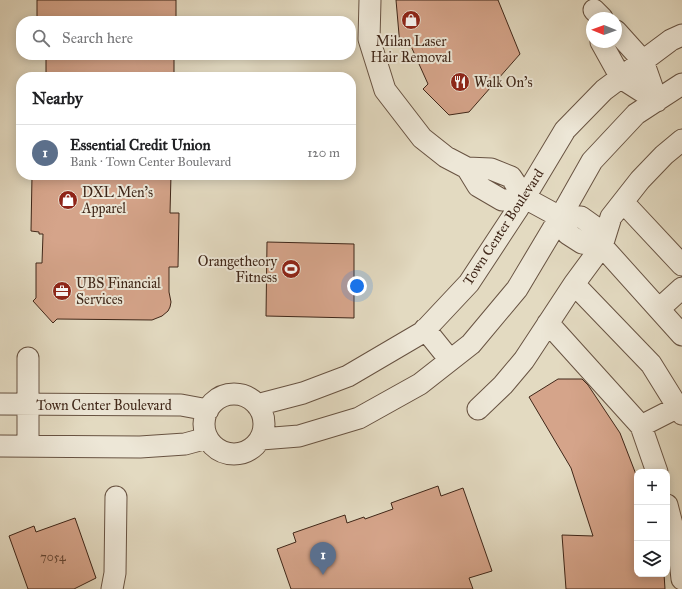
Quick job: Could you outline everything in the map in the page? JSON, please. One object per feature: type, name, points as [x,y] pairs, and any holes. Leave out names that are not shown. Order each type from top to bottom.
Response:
[{"type":"street","points":[[370,0],[369,39],[385,90],[422,138],[446,157],[467,168],[478,186],[502,200],[525,198],[560,217],[568,234],[582,243],[602,246],[682,335]]},
{"type":"street","name":"Town Center Boulevard","points":[[257,405],[303,393],[348,376],[423,332],[469,283],[525,198],[565,130],[604,90],[672,40],[682,35]]},
{"type":"street","points":[[622,38],[643,61],[657,101]]},
{"type":"street","points":[[604,48],[621,78],[657,101]]},
{"type":"street","points":[[261,439],[298,436],[359,418],[420,384],[471,344],[517,289],[592,161],[636,114],[682,84]]},
{"type":"street","points":[[478,409],[503,385],[524,360],[574,284],[602,246],[611,217],[640,180],[664,155],[682,140]]},
{"type":"street","points":[[623,202],[682,265]]},
{"type":"street","points":[[574,284],[651,364],[681,408],[641,426]]},
{"type":"street","points":[[659,309],[682,288]]},
{"type":"street","points":[[548,323],[641,426],[656,469]]},
{"type":"street","points":[[425,329],[450,360]]},
{"type":"street","points":[[28,358],[28,446]]},
{"type":"street","points":[[237,394],[248,397],[257,405],[262,412],[265,421],[261,439],[256,445],[250,450],[241,454],[231,455],[221,452],[213,446],[207,438],[204,429],[204,419],[208,410],[215,401],[225,395],[237,394]]},
{"type":"street","name":"Town Center Boulevard","points":[[0,404],[181,405],[208,410]]},
{"type":"street","points":[[0,446],[140,447],[185,444],[207,438]]},
{"type":"street","points":[[112,589],[115,573],[116,497]]},
{"type":"street","points":[[670,517],[679,551],[682,578]]},
{"type":"building","points":[[37,0],[176,0],[176,16],[37,16]]},
{"type":"building","points":[[396,0],[498,0],[520,54],[469,112],[449,115],[423,89],[428,84],[410,44],[400,46]]},
{"type":"building","points":[[46,60],[174,60],[174,72],[46,72]]},
{"type":"building","points":[[32,180],[171,180],[170,213],[179,213],[178,267],[169,267],[169,292],[171,302],[168,311],[162,316],[152,320],[57,319],[53,323],[33,301],[36,298],[36,263],[42,263],[43,234],[31,231]]},
{"type":"building","points":[[267,242],[354,244],[354,318],[266,316]]},
{"type":"building","points":[[558,379],[582,379],[588,385],[620,433],[634,469],[634,577],[664,577],[665,589],[566,589],[562,535],[593,536],[571,468],[529,397]]},
{"type":"building","points":[[438,486],[441,496],[463,488],[492,571],[469,578],[473,589],[291,589],[277,549],[296,542],[293,533],[345,515],[347,523],[364,517],[365,519],[393,509],[391,503]]},
{"type":"building","points":[[75,518],[96,578],[74,589],[28,589],[9,536],[34,526],[36,532]]},
{"type":"place","name":"Milan Laser Hair Removal","points":[[411,20]]},
{"type":"place","name":"Walk On's","points":[[460,82]]},
{"type":"place","name":"DXL Men's Apparel","points":[[68,200]]},
{"type":"place","name":"Orangetheory Fitness","points":[[291,269]]},
{"type":"place","name":"UBS Financial Services","points":[[62,291]]},
{"type":"place","name":"Essential Credit Union","points":[[323,575]]}]
